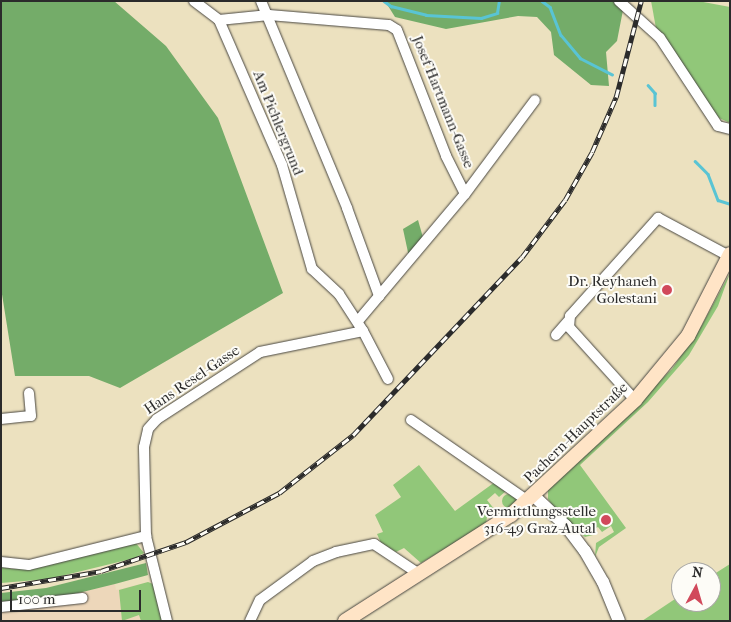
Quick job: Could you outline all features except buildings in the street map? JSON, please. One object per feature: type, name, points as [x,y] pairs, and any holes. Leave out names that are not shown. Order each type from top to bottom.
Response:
[{"type":"main road","name":"Pachern-Hauptstraße","points":[[345,621],[531,499],[635,400],[688,336],[729,260]]},
{"type":"street","name":"Am Pichlergrund","points":[[194,1],[219,20],[282,165],[312,269],[339,294],[358,321]]},
{"type":"street","points":[[261,1],[379,296]]},
{"type":"street","points":[[619,1],[660,38],[718,126],[730,129]]},
{"type":"street","points":[[219,20],[268,15]]},
{"type":"street","name":"Josef Hartmann-Gasse","points":[[268,15],[389,25],[398,30],[446,156],[465,194]]},
{"type":"street","name":"Josef Hartmann-Gasse","points":[[358,321],[465,194],[535,100]]},
{"type":"street","points":[[556,335],[658,218],[729,260]]},
{"type":"street","points":[[358,321],[388,379]]},
{"type":"street","points":[[568,321],[569,327],[635,400]]},
{"type":"street","name":"Hans Resel-Gasse","points":[[167,621],[146,536],[144,447],[148,429],[152,423],[260,352],[362,331]]},
{"type":"street","points":[[1,420],[31,416],[28,393]]},
{"type":"street","points":[[411,420],[417,427],[531,499],[566,526],[586,551],[604,582],[619,621]]},
{"type":"street","points":[[1,562],[29,565],[146,536]]},
{"type":"street","points":[[250,621],[260,600],[313,561],[336,552],[374,544],[419,574]]},
{"type":"street","points":[[1,608],[83,598]]},
{"type":"shaded area","points":[[148,582],[162,621],[1,621],[1,602],[57,598],[115,584],[116,590]]},
{"type":"green space","points":[[1,1],[114,1],[166,46],[218,118],[283,293],[120,388],[89,376],[15,376],[1,288]]},
{"type":"green space","points":[[385,1],[613,1],[623,10],[617,41],[606,52],[609,86],[591,85],[554,55],[551,32],[537,17],[518,16],[446,29],[395,17]]},
{"type":"green space","points":[[651,1],[698,1],[730,7],[730,123],[719,118],[701,97],[656,28]]},
{"type":"green space","points":[[418,220],[424,241],[409,257],[403,229]]},
{"type":"green space","points":[[730,273],[718,306],[689,355],[648,402],[580,465],[626,528],[599,547],[595,557],[596,543],[614,532],[611,526],[602,532],[598,527],[594,529],[597,534],[585,537],[555,509],[548,499],[548,490],[672,369],[702,325]]},
{"type":"green space","points":[[419,465],[455,511],[495,482],[506,491],[499,497],[495,493],[487,500],[495,510],[487,517],[486,524],[421,563],[404,548],[396,552],[381,543],[377,534],[383,532],[375,515],[401,497],[393,485]]},
{"type":"green space","points":[[509,494],[514,496],[516,501],[514,506],[509,508],[504,506],[502,501],[504,496]]},
{"type":"green space","points":[[135,542],[144,553],[135,558],[49,579],[1,583],[1,565],[12,569],[37,566]]},
{"type":"green space","points":[[146,563],[148,575],[115,584],[58,598],[1,602],[1,593],[46,588]]},
{"type":"green space","points":[[730,564],[730,621],[642,621],[671,602],[671,612],[721,612],[721,570]]},
{"type":"green space","points":[[148,582],[153,584],[162,621],[141,621],[139,615],[122,621],[119,590]]},
{"type":"waterway","points":[[384,1],[391,6],[426,15],[481,18],[497,13],[499,1]]},
{"type":"waterway","points":[[542,1],[550,7],[561,35],[580,58],[612,74]]},
{"type":"waterway","points":[[648,85],[655,93],[655,105]]},
{"type":"waterway","points":[[695,161],[708,174],[718,200],[730,204]]},
{"type":"railway","points":[[1,588],[101,571],[186,542],[279,493],[353,435],[522,257],[565,200],[592,152],[616,97],[641,1]]},
{"type":"place","name":"Dr. Reyhaneh Golestani","points":[[667,290]]},
{"type":"place","name":"Vermittlungsstelle 316-49 Graz-Autal","points":[[606,520]]}]
